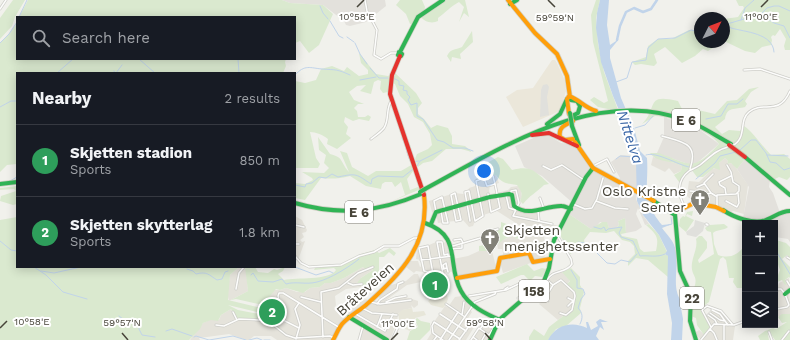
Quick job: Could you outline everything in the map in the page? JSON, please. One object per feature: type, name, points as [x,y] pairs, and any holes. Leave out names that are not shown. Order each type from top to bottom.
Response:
[{"type":"main road","name":"Bråteveien","points":[[334,339],[340,328],[349,317],[370,302],[404,268],[418,238],[430,223],[416,168],[392,100],[390,80],[399,54],[419,16],[443,0]]},
{"type":"main road","points":[[511,2],[520,15],[555,55],[567,79],[570,99],[590,110],[604,111]]},
{"type":"main road","points":[[555,55],[566,74],[570,91],[569,113],[575,139],[579,148],[589,162],[595,167],[676,213],[685,205],[697,204],[717,206],[730,216],[762,221],[780,212],[790,211]]},
{"type":"main road","points":[[565,120],[576,114],[580,109],[577,101],[570,99]]},
{"type":"main road","name":"E 6","points":[[544,127],[560,114],[570,99]]},
{"type":"main road","name":"E 6","points":[[425,191],[506,144],[544,127],[565,120],[604,111],[635,111],[680,119],[706,130],[730,144],[790,194]]},
{"type":"main road","name":"E 6","points":[[296,202],[324,208],[359,209],[390,204],[425,191],[491,155],[532,135],[580,118],[613,111]]},
{"type":"main road","points":[[579,148],[579,138],[569,141],[563,139],[560,136],[559,130],[564,124],[580,118]]},
{"type":"main road","points":[[532,135],[549,133],[566,142],[574,144],[579,148]]},
{"type":"main road","points":[[566,142],[575,139]]},
{"type":"main road","points":[[589,162],[591,168],[595,167]]},
{"type":"main road","name":"158","points":[[490,340],[499,323],[545,280],[552,244],[569,209],[575,204],[584,180],[595,167]]},
{"type":"main road","points":[[0,185],[16,183]]},
{"type":"main road","points":[[499,323],[495,318],[475,305],[462,293],[450,256],[452,248],[448,238],[443,231],[430,223],[441,211],[469,204],[488,196],[511,195],[515,209],[528,212],[559,206],[569,209]]},
{"type":"main road","name":"22","points":[[676,213],[676,228],[680,244],[679,260],[681,274],[691,295],[690,320],[694,339]]},
{"type":"main road","points":[[457,278],[497,271],[500,258],[524,253],[529,252],[533,262],[550,259]]},
{"type":"main road","points":[[785,294],[790,290]]},
{"type":"main road","points":[[349,317],[387,340]]},
{"type":"street","points":[[0,8],[6,0]]},
{"type":"street","points":[[365,0],[367,11],[377,30],[374,55],[377,58],[382,59],[391,52],[399,54]]},
{"type":"street","points":[[744,70],[760,69],[790,79]]},
{"type":"street","points":[[690,169],[698,167],[718,150],[738,142],[742,135],[745,118],[749,112],[771,108],[782,103],[790,91]]},
{"type":"street","points":[[372,139],[384,127],[388,115],[388,106],[392,100]]},
{"type":"street","points":[[662,136],[684,143],[690,147],[693,155],[690,169],[682,178],[680,184],[680,197],[685,205]]},
{"type":"street","points":[[595,167],[607,159],[613,171]]},
{"type":"street","points":[[543,166],[551,170],[562,165],[584,180]]},
{"type":"street","points":[[726,165],[732,182],[739,186],[739,203],[737,207],[726,201]]},
{"type":"street","points":[[696,187],[704,184],[705,180],[713,174]]},
{"type":"street","points":[[488,196],[492,212],[495,212],[500,208],[493,176],[491,176]]},
{"type":"street","points":[[726,194],[726,188],[721,186],[719,182],[731,176]]},
{"type":"street","points":[[470,221],[469,204],[468,190],[464,193],[469,204],[475,221],[483,216],[476,181],[484,178],[487,186],[495,184]]},
{"type":"street","points":[[575,204],[588,210],[593,207],[603,178]]},
{"type":"street","points":[[704,184],[711,193],[716,196]]},
{"type":"street","points":[[511,195],[511,191],[516,190],[519,203],[513,216],[552,224]]},
{"type":"street","points":[[690,191],[708,194],[711,193]]},
{"type":"street","points":[[716,196],[719,194],[738,193]]},
{"type":"street","points":[[456,207],[456,194],[452,194],[456,207],[461,220],[456,220],[456,207]]},
{"type":"street","points":[[506,195],[509,208],[515,209]]},
{"type":"street","points":[[716,196],[717,206]]},
{"type":"street","points":[[441,211],[434,201],[441,197],[441,211],[443,223],[448,223],[441,211]]},
{"type":"street","points":[[540,198],[544,209]]},
{"type":"street","points":[[596,201],[616,209],[628,209]]},
{"type":"street","points":[[538,211],[539,221]]},
{"type":"street","points":[[296,225],[304,227]]},
{"type":"street","points":[[462,244],[484,237],[487,232],[498,228]]},
{"type":"street","points":[[553,285],[547,280],[553,273],[568,269],[572,264],[571,259],[557,234]]},
{"type":"street","points":[[296,257],[300,262],[309,267],[341,265],[359,256],[374,252],[384,246],[400,246],[418,238]]},
{"type":"street","points":[[452,248],[462,248],[462,239],[454,240]]},
{"type":"street","points":[[443,274],[437,242],[442,242],[444,255]]},
{"type":"street","points":[[427,246],[434,274],[424,272],[421,260],[419,248],[427,246]]},
{"type":"street","points":[[441,258],[441,256],[448,254],[450,256]]},
{"type":"street","points":[[421,260],[450,256]]},
{"type":"street","points":[[443,269],[444,264],[446,263],[448,272]]},
{"type":"street","points":[[322,337],[321,292],[339,288],[348,283],[358,273],[374,267]]},
{"type":"street","points":[[236,289],[239,274],[243,268]]},
{"type":"street","points":[[443,269],[447,268]]},
{"type":"street","points":[[548,301],[545,298],[557,281],[561,280],[574,292],[575,296],[572,310],[566,316],[560,313]]},
{"type":"street","points":[[449,340],[478,300],[485,295],[505,290],[525,281]]},
{"type":"street","points":[[557,281],[560,284]]},
{"type":"street","points":[[787,281],[790,286]]},
{"type":"street","points":[[378,304],[380,300],[397,289],[397,285],[403,282]]},
{"type":"street","points":[[348,283],[352,285],[362,284]]},
{"type":"street","points":[[505,290],[508,287]]},
{"type":"street","points":[[777,292],[780,289],[785,294],[789,306],[778,309]]},
{"type":"street","points":[[299,328],[283,320],[278,296],[281,292],[340,328]]},
{"type":"street","points":[[469,296],[495,294],[496,292]]},
{"type":"street","points":[[384,304],[394,298],[406,296]]},
{"type":"street","points":[[301,297],[321,302]]},
{"type":"street","points":[[518,298],[525,299]]},
{"type":"street","points":[[568,298],[574,301]]},
{"type":"street","points":[[370,302],[384,304],[411,300]]},
{"type":"street","points":[[568,306],[574,301]]},
{"type":"street","points":[[462,315],[464,302]]},
{"type":"street","points":[[296,339],[299,321],[295,310],[299,303]]},
{"type":"street","points":[[446,304],[465,317]]},
{"type":"street","points":[[717,340],[702,310],[708,306],[721,311],[733,325]]},
{"type":"street","points":[[362,308],[369,312],[397,315]]},
{"type":"street","points":[[712,310],[720,314],[728,325]]},
{"type":"street","points":[[233,312],[237,320]]},
{"type":"street","points":[[458,312],[446,330],[441,340],[433,333],[432,326],[434,322],[446,330],[453,335],[459,340],[472,322]]},
{"type":"street","points":[[354,313],[385,331],[393,314]]},
{"type":"street","points":[[710,313],[720,320],[725,321]]},
{"type":"street","points":[[377,327],[382,314]]},
{"type":"street","points":[[440,314],[466,331]]},
{"type":"street","points":[[708,315],[715,320],[717,324]]},
{"type":"street","points":[[216,325],[224,326],[237,320],[266,321],[286,335],[296,339],[331,336],[334,339]]},
{"type":"street","points":[[471,340],[486,321],[495,326],[499,323]]},
{"type":"street","points":[[701,340],[710,328],[717,324],[733,325],[742,322]]},
{"type":"street","points":[[480,329],[489,335],[499,323]]},
{"type":"street","points":[[392,340],[399,325]]},
{"type":"street","points":[[724,325],[724,340]]},
{"type":"street","points":[[359,340],[363,326]]},
{"type":"street","points":[[782,340],[789,331]]},
{"type":"street","points":[[769,332],[772,340]]},
{"type":"street","points":[[482,340],[486,333]]},
{"type":"street","points":[[434,340],[437,336]]},
{"type":"street","points":[[473,337],[477,340]]},
{"type":"shaded area","points":[[282,0],[385,0],[386,6],[366,22],[350,26],[346,25],[344,21],[323,5],[290,3]]},
{"type":"shaded area","points":[[552,60],[555,60],[557,63],[565,81],[566,91],[560,111],[523,127],[506,97],[517,90],[533,88]]},
{"type":"shaded area","points":[[547,84],[549,87],[547,97],[549,115],[540,117],[541,90],[543,85]]},
{"type":"shaded area","points":[[664,117],[700,130],[719,144],[697,163],[691,165],[657,153],[664,137]]},
{"type":"shaded area","points":[[548,135],[561,143],[576,145],[590,168],[617,182],[620,178],[611,162],[621,155],[634,156],[638,172],[636,199],[649,224],[645,225],[638,208],[636,214],[642,227],[636,231],[626,233],[625,218],[618,221],[619,225],[616,228],[609,228],[607,223],[600,222],[595,228],[591,229],[569,214],[574,204],[542,176],[524,167],[515,146],[538,136]]},
{"type":"shaded area","points":[[653,157],[682,166],[681,171],[674,174],[669,168],[665,172],[651,165]]},
{"type":"shaded area","points":[[725,158],[728,161],[727,164],[731,163],[734,165],[748,185],[744,214],[733,211],[729,213],[707,202],[689,198],[687,196],[689,181],[699,182],[712,169],[719,167],[719,163]]},
{"type":"shaded area","points":[[745,159],[770,180],[769,187],[773,193],[780,213],[790,211],[790,242],[788,239],[778,237],[778,220],[756,220],[743,218],[749,187],[737,169]]},
{"type":"shaded area","points":[[496,175],[499,183],[490,186],[489,191],[491,196],[497,196],[497,193],[508,190],[511,187],[518,186],[521,190],[522,197],[516,208],[537,212],[539,221],[559,226],[555,233],[540,227],[519,225],[497,211],[486,214],[475,221],[473,226],[469,227],[463,220],[438,223],[436,214],[432,212],[429,201],[455,193],[463,194],[468,191],[469,188],[475,186],[477,179]]},
{"type":"shaded area","points":[[296,217],[302,220],[307,230],[306,232],[302,233],[304,237],[300,240],[302,242],[305,241],[298,260],[296,257]]},
{"type":"shaded area","points":[[695,220],[705,223],[703,231],[696,237],[687,235],[686,232],[694,226]]},
{"type":"shaded area","points":[[532,234],[544,236],[546,253],[544,258],[503,273],[499,259],[503,256],[503,253],[502,249],[498,249],[497,243],[509,237],[513,236],[517,239]]},
{"type":"shaded area","points":[[441,240],[442,243],[447,242],[449,255],[452,256],[453,259],[468,256],[479,251],[492,251],[497,271],[459,278],[456,271],[436,274],[416,271],[414,273],[406,267],[410,261],[418,261],[420,267],[422,266],[421,260],[416,259],[417,250]]},
{"type":"shaded area","points":[[363,267],[366,269],[372,267],[373,270],[361,278],[361,287],[346,289],[335,296],[336,305],[334,308],[337,311],[342,308],[347,312],[354,305],[366,299],[371,303],[377,303],[380,299],[378,295],[382,291],[391,285],[406,281],[414,274],[418,274],[421,282],[407,285],[385,301],[403,296],[418,301],[418,305],[414,308],[411,305],[412,308],[403,310],[398,314],[397,322],[390,340],[359,340],[362,326],[349,317],[332,340],[277,340],[271,336],[254,336],[249,340],[246,340],[229,334],[199,338],[200,340],[190,340],[203,323],[209,320],[219,320],[221,315],[231,309],[237,319],[254,320],[265,316],[275,319],[279,311],[274,311],[272,299],[268,297],[274,290],[286,288],[297,292],[305,292],[310,288],[320,287],[325,283],[331,283],[344,278]]},
{"type":"shaded area","points":[[238,268],[246,268],[248,291],[229,301],[227,293],[230,275]]},
{"type":"shaded area","points":[[559,271],[564,273],[570,280],[568,283],[574,291],[575,298],[571,310],[558,320],[539,304],[547,295],[552,285],[540,296],[535,291]]},
{"type":"shaded area","points":[[789,278],[790,314],[778,316],[778,286],[779,283]]},
{"type":"shaded area","points":[[444,283],[448,299],[445,306],[443,308],[431,305],[428,301]]},
{"type":"shaded area","points":[[462,296],[471,304],[469,309],[472,312],[468,318],[476,324],[466,340],[427,340],[432,332],[434,322],[445,306],[448,307],[455,297]]},
{"type":"shaded area","points":[[714,307],[735,326],[733,340],[701,340],[695,333],[699,330],[705,335],[711,327],[705,319]]},
{"type":"shaded area","points":[[412,308],[413,312],[424,311],[426,315],[415,318],[414,323],[418,326],[410,331],[401,327],[398,314],[402,310]]},
{"type":"shaded area","points":[[489,316],[501,324],[494,335],[489,340],[470,340]]},
{"type":"green space","points":[[13,0],[25,0],[15,17],[12,26],[0,39],[0,18]]},
{"type":"green space","points":[[28,0],[282,0],[290,3],[323,5],[333,14],[319,45],[309,53],[300,41],[296,43],[296,16],[20,16]]},
{"type":"green space","points":[[400,0],[422,0],[425,7],[424,12],[443,0],[465,0],[469,17],[464,13],[459,22],[464,7],[459,2],[453,5],[438,18],[438,21],[428,22],[420,16],[415,23],[410,24],[406,14],[396,5]]},
{"type":"green space","points":[[596,0],[600,0],[596,18],[598,44],[604,72],[621,118],[613,110],[598,107],[590,100],[594,97],[604,103],[608,101],[593,42],[591,15]]},
{"type":"green space","points":[[736,0],[790,0],[790,50],[785,50],[784,46],[786,39],[780,29],[775,36],[773,35],[771,37],[771,45],[762,47],[755,53],[745,51],[730,44],[730,18],[738,17],[744,8],[743,6],[739,6]]},
{"type":"green space","points":[[16,24],[16,60],[286,60],[286,66],[283,72],[16,72],[16,164],[7,165],[0,172],[0,43]]},
{"type":"green space","points":[[689,30],[694,31],[694,48],[713,48],[708,51],[703,49],[695,56],[682,63],[665,47],[654,54],[657,63],[654,66],[641,64],[635,65],[632,62],[646,57],[648,46],[658,39],[671,39]]},
{"type":"green space","points":[[472,31],[473,42],[460,54],[461,59],[452,57],[451,62],[447,56],[448,54],[451,51],[462,47]]},
{"type":"green space","points":[[359,53],[376,74],[388,76],[394,72],[416,93],[422,103],[418,108],[418,114],[431,128],[437,125],[448,128],[452,136],[452,144],[465,146],[472,152],[461,149],[446,149],[432,161],[423,163],[418,167],[415,159],[417,154],[428,149],[432,145],[430,134],[423,122],[414,117],[408,104],[400,96],[395,84],[392,83],[388,92],[383,93],[380,89],[381,81],[378,80],[374,82],[371,94],[360,91],[366,85],[357,86],[349,92],[354,100],[364,104],[358,104],[354,108],[357,111],[358,117],[365,117],[368,115],[371,117],[369,121],[359,119],[353,121],[345,117],[344,122],[348,127],[346,134],[351,138],[337,149],[327,144],[328,139],[324,136],[310,132],[316,158],[320,164],[318,168],[296,168],[296,81],[305,83],[316,80],[321,69],[332,66],[344,71],[347,67],[359,76],[368,74],[368,70],[361,63]]},
{"type":"green space","points":[[759,87],[751,92],[745,101],[747,104],[745,107],[730,110],[725,119],[715,127],[722,134],[729,130],[740,131],[744,126],[771,155],[784,154],[790,159],[790,177],[787,180],[779,177],[773,180],[745,159],[737,169],[731,163],[727,164],[728,161],[725,158],[719,163],[720,170],[714,168],[703,177],[697,177],[691,169],[679,182],[674,175],[681,171],[682,166],[661,160],[650,153],[659,153],[678,161],[691,164],[703,159],[719,144],[699,129],[671,119],[655,116],[642,124],[647,118],[656,100],[667,99],[678,101],[683,111],[694,109],[715,114],[727,101],[737,100],[749,89]]},
{"type":"green space","points":[[318,137],[330,154],[338,157],[349,172],[340,151],[347,153],[352,167],[368,176],[376,171],[401,171],[413,164],[414,170],[407,179],[410,190],[418,187],[421,189],[390,202],[405,195],[401,182],[395,187],[392,182],[385,182],[382,184],[381,189],[366,186],[350,176],[342,178],[321,178],[305,200],[296,198],[296,183],[305,184],[313,180],[302,172],[324,173],[329,168],[324,163],[326,155],[319,150]]},
{"type":"green space","points":[[498,157],[503,159],[512,170],[524,168],[532,170],[549,184],[544,185],[523,204],[520,201],[522,194],[517,185],[505,183],[496,175],[476,180],[480,171],[479,167]]},
{"type":"green space","points":[[16,186],[16,191],[14,189],[0,190],[0,188]]},
{"type":"green space","points":[[16,191],[16,204],[13,205],[0,201],[1,196]]},
{"type":"green space","points":[[693,211],[692,216],[687,214],[686,216],[694,220],[686,232],[679,226],[680,219],[683,216],[685,217],[687,212]]},
{"type":"green space","points":[[569,214],[591,229],[602,222],[607,222],[609,228],[616,228],[619,225],[618,221],[625,218],[626,233],[621,234],[622,236],[637,239],[640,249],[644,252],[656,251],[657,246],[656,236],[646,225],[649,224],[659,235],[667,252],[665,254],[668,256],[668,277],[648,260],[636,258],[628,266],[628,261],[635,254],[634,246],[630,242],[622,240],[614,231],[606,233],[590,232],[584,240],[586,250],[585,251],[581,248],[570,254],[559,233]]},
{"type":"green space","points":[[16,217],[16,268],[238,268],[230,275],[228,300],[270,310],[269,315],[228,305],[238,310],[270,316],[275,316],[272,307],[236,299],[231,300],[248,291],[245,268],[256,268],[258,272],[268,273],[274,269],[277,270],[284,268],[278,274],[284,280],[312,278],[327,276],[336,270],[334,268],[314,270],[315,268],[341,265],[361,254],[375,250],[379,253],[390,248],[396,253],[394,256],[389,252],[384,257],[379,257],[379,274],[368,286],[362,286],[362,284],[357,283],[361,278],[373,270],[372,268],[365,269],[363,267],[344,278],[331,283],[325,283],[320,287],[310,288],[303,293],[286,288],[280,290],[276,289],[269,297],[272,298],[274,311],[280,311],[280,318],[275,319],[265,316],[262,318],[248,320],[237,319],[231,309],[221,315],[218,321],[211,320],[203,323],[200,329],[189,340],[0,340],[0,220]]},
{"type":"green space","points":[[501,222],[521,229],[520,232],[522,234],[517,239],[513,236],[509,237],[492,251],[479,251],[479,246],[484,245],[487,241],[482,242],[482,239],[488,238],[488,240],[501,227]]},
{"type":"green space","points":[[724,224],[728,227],[713,233],[714,244],[718,255],[726,257],[730,256],[737,254],[742,249],[742,288],[737,288],[733,282],[734,278],[729,278],[726,260],[723,257],[720,259],[709,302],[700,309],[710,327],[704,335],[697,325],[696,318],[691,316],[693,306],[698,305],[699,303],[692,293],[696,282],[692,268],[696,239],[699,236],[702,236],[707,242],[707,248],[698,260],[699,263],[714,254],[711,232],[707,231],[705,228],[710,225]]},
{"type":"green space","points":[[778,241],[786,243],[790,247],[790,258],[787,255],[782,259],[790,267],[790,278],[789,277],[785,280],[787,284],[785,285],[782,280],[778,282],[780,270],[778,264]]},
{"type":"green space","points":[[527,264],[534,271],[542,268],[546,269],[542,277],[535,276],[530,281],[524,275],[521,275],[501,284],[496,277]]},
{"type":"green space","points":[[571,268],[580,277],[580,285],[584,292],[580,308],[581,313],[566,326],[556,329],[548,340],[529,340],[529,337],[534,329],[544,336],[549,327],[571,310],[575,293],[566,285],[570,281],[562,272]]},
{"type":"green space","points":[[782,314],[790,314],[790,340],[775,340],[770,333],[768,335],[769,340],[760,340],[758,336],[765,331],[773,328],[776,329],[787,322],[782,323],[778,317]]},
{"type":"green space","points":[[417,318],[421,321],[430,323],[430,330],[420,340],[407,340],[410,331],[418,327],[415,320]]},
{"type":"water","name":"Nittelva","points":[[600,0],[609,0],[607,25],[610,45],[619,39],[610,50],[610,58],[621,98],[634,128],[640,151],[647,158],[648,200],[655,216],[662,225],[672,224],[662,228],[673,242],[676,252],[676,287],[677,293],[684,304],[681,308],[683,319],[682,340],[671,340],[672,323],[667,294],[668,256],[665,254],[667,251],[659,235],[643,215],[637,201],[636,164],[619,110],[601,62],[596,28]]},
{"type":"water","points":[[600,319],[608,322],[601,322],[604,330],[600,327],[596,336],[599,340],[548,340],[560,327],[565,325],[576,325],[587,328],[586,322],[588,322],[591,330],[598,326],[596,322]]},
{"type":"waterway","points":[[19,16],[27,0]]},
{"type":"waterway","points":[[617,40],[620,26],[626,12],[634,8],[643,12],[651,9],[657,0]]},
{"type":"waterway","points":[[741,20],[745,8],[754,0]]},
{"type":"waterway","points":[[320,6],[328,19]]},
{"type":"waterway","points":[[730,23],[761,14],[767,8],[774,6],[779,6],[790,11]]},
{"type":"waterway","points":[[761,14],[774,23],[784,26],[790,38]]},
{"type":"waterway","points":[[330,21],[339,36],[343,38]]},
{"type":"waterway","points":[[0,43],[9,34],[16,24]]},
{"type":"waterway","points":[[730,27],[764,37],[769,41],[774,52]]},
{"type":"waterway","points":[[616,82],[627,78],[632,62],[646,60],[648,48],[658,39],[675,38],[691,30],[694,31]]},
{"type":"waterway","points":[[347,37],[354,42]]},
{"type":"waterway","points":[[355,43],[367,64]]},
{"type":"waterway","points":[[58,72],[72,60]]},
{"type":"waterway","points":[[140,60],[154,72]]},
{"type":"waterway","points":[[238,60],[239,72]]},
{"type":"waterway","points":[[117,72],[122,65]]},
{"type":"waterway","points":[[296,74],[302,69],[308,68],[336,70],[350,75]]},
{"type":"waterway","points":[[370,68],[379,78],[388,78]]},
{"type":"waterway","points":[[360,80],[376,77]]},
{"type":"waterway","points":[[393,78],[399,81],[399,85],[404,86],[403,90],[407,91],[407,94],[410,97],[408,100],[411,105],[417,103],[417,116],[423,119],[437,140],[444,142],[453,148],[465,148],[473,151]]},
{"type":"waterway","points":[[706,119],[721,116],[728,104],[737,104],[743,99]]},
{"type":"waterway","points":[[0,107],[11,101],[16,101]]},
{"type":"waterway","name":"Nittelva","points":[[635,128],[645,125],[653,116]]},
{"type":"waterway","points":[[402,138],[411,162],[419,161]]},
{"type":"waterway","points":[[739,151],[751,140],[756,140],[766,153],[770,162],[776,163],[784,170],[790,168]]},
{"type":"waterway","points":[[296,185],[305,187],[306,184],[312,183],[319,177],[326,178],[332,174],[338,177],[356,175],[371,184],[372,179],[378,176],[403,177],[417,166],[420,161],[442,150]]},
{"type":"waterway","points":[[696,179],[715,163],[720,156],[736,152]]},
{"type":"waterway","name":"Nittelva","points":[[646,155],[655,155],[689,167]]},
{"type":"waterway","points":[[767,155],[788,156]]},
{"type":"waterway","name":"Nittelva","points":[[616,159],[620,156],[635,157]]},
{"type":"waterway","points":[[10,181],[16,178]]},
{"type":"waterway","points":[[668,225],[672,224],[671,217]]},
{"type":"waterway","points":[[594,227],[601,229],[604,227],[606,231],[608,229],[622,227],[619,233],[621,237],[633,241],[640,256],[656,256],[665,254]]},
{"type":"waterway","points":[[564,240],[570,247],[575,246],[578,242],[585,243],[586,247],[594,250],[607,263],[615,264],[621,260],[630,262],[637,254]]},
{"type":"waterway","points":[[0,241],[11,250],[16,251]]},
{"type":"waterway","points":[[778,254],[790,274]]},
{"type":"waterway","points":[[251,275],[253,273],[258,281],[273,282],[282,279],[286,284],[313,283],[333,276],[359,259]]},
{"type":"waterway","points":[[296,267],[316,275],[329,271],[333,273]]},
{"type":"waterway","points":[[36,268],[46,275],[63,292],[87,299]]},
{"type":"waterway","points":[[41,271],[54,273],[76,268]]},
{"type":"waterway","points":[[187,269],[196,274],[208,274],[217,280],[222,279],[225,272],[228,271]]},
{"type":"waterway","points":[[571,270],[577,280],[577,288],[583,289],[585,294],[581,299],[578,308],[582,316],[580,324]]},
{"type":"waterway","points":[[119,316],[127,322],[134,320],[139,324],[139,329],[142,335],[155,337]]},
{"type":"waterway","points":[[166,331],[172,329],[192,336]]},
{"type":"waterway","points":[[194,337],[196,336],[209,340],[233,336],[246,340]]},
{"type":"waterway","points":[[249,340],[257,338],[262,340]]},
{"type":"waterway","points":[[264,340],[270,340]]},
{"type":"traffic: fast","points":[[400,52],[418,17],[443,0]]},
{"type":"traffic: fast","points":[[510,4],[517,0]]},
{"type":"traffic: fast","points":[[399,52],[402,54],[401,56],[398,55],[399,52]]},
{"type":"traffic: fast","points":[[547,124],[560,114],[567,99]]},
{"type":"traffic: fast","points":[[571,100],[577,101],[580,106],[578,113],[572,116]]},
{"type":"traffic: fast","points":[[425,189],[519,139],[587,115],[622,111],[656,112],[691,122],[731,144]]},
{"type":"traffic: fast","points":[[570,113],[572,126]]},
{"type":"traffic: fast","points":[[572,126],[579,145]]},
{"type":"traffic: fast","points":[[745,157],[790,195]]},
{"type":"traffic: fast","points":[[490,340],[499,320],[544,281],[549,268],[554,240],[586,177],[593,168]]},
{"type":"traffic: fast","points":[[0,184],[16,182]]},
{"type":"traffic: fast","points":[[420,192],[425,189]]},
{"type":"traffic: fast","points":[[296,203],[327,210],[359,210],[390,205],[421,194]]},
{"type":"traffic: fast","points":[[431,224],[436,212],[490,197],[509,194],[512,195],[514,206],[526,211],[556,206],[563,206],[571,209]]},
{"type":"traffic: fast","points":[[652,200],[675,215],[680,271],[691,295],[690,321],[696,340]]},
{"type":"traffic: fast","points":[[723,210],[738,218],[756,222],[766,220],[786,211],[790,211]]},
{"type":"traffic: fast","points":[[425,223],[445,235],[452,252],[454,271],[457,281],[464,296],[478,309],[500,320]]},
{"type":"traffic: fast","points":[[785,294],[790,290]]},
{"type":"traffic: fast","points":[[349,317],[387,340]]},
{"type":"traffic: slow","points":[[508,0],[535,33],[557,54],[567,76],[570,97]]},
{"type":"traffic: slow","points":[[569,114],[567,99],[569,96],[596,111]]},
{"type":"traffic: slow","points":[[573,121],[563,127],[560,131],[560,137],[565,140],[573,139]]},
{"type":"traffic: slow","points":[[575,142],[593,168],[654,201]]},
{"type":"traffic: slow","points":[[333,340],[342,324],[391,282],[410,257],[418,243],[422,228],[425,213],[424,195]]},
{"type":"traffic: slow","points":[[676,212],[694,203],[716,207],[724,211]]},
{"type":"traffic: slow","points":[[457,278],[497,271],[500,258],[529,253],[533,262],[550,259]]},
{"type":"traffic: jam","points":[[400,56],[392,75],[390,94],[424,195]]},
{"type":"traffic: jam","points":[[532,135],[549,133],[577,146]]},
{"type":"traffic: jam","points":[[729,145],[745,157]]},
{"type":"place","name":"Oslo Kristne Senter","points":[[700,216]]},
{"type":"place","name":"Skjetten menighetssenter","points":[[490,255]]},
{"type":"place","name":"Skjetten stadion","points":[[435,285]]},
{"type":"place","name":"Skjetten skytterlag","points":[[272,312]]}]
